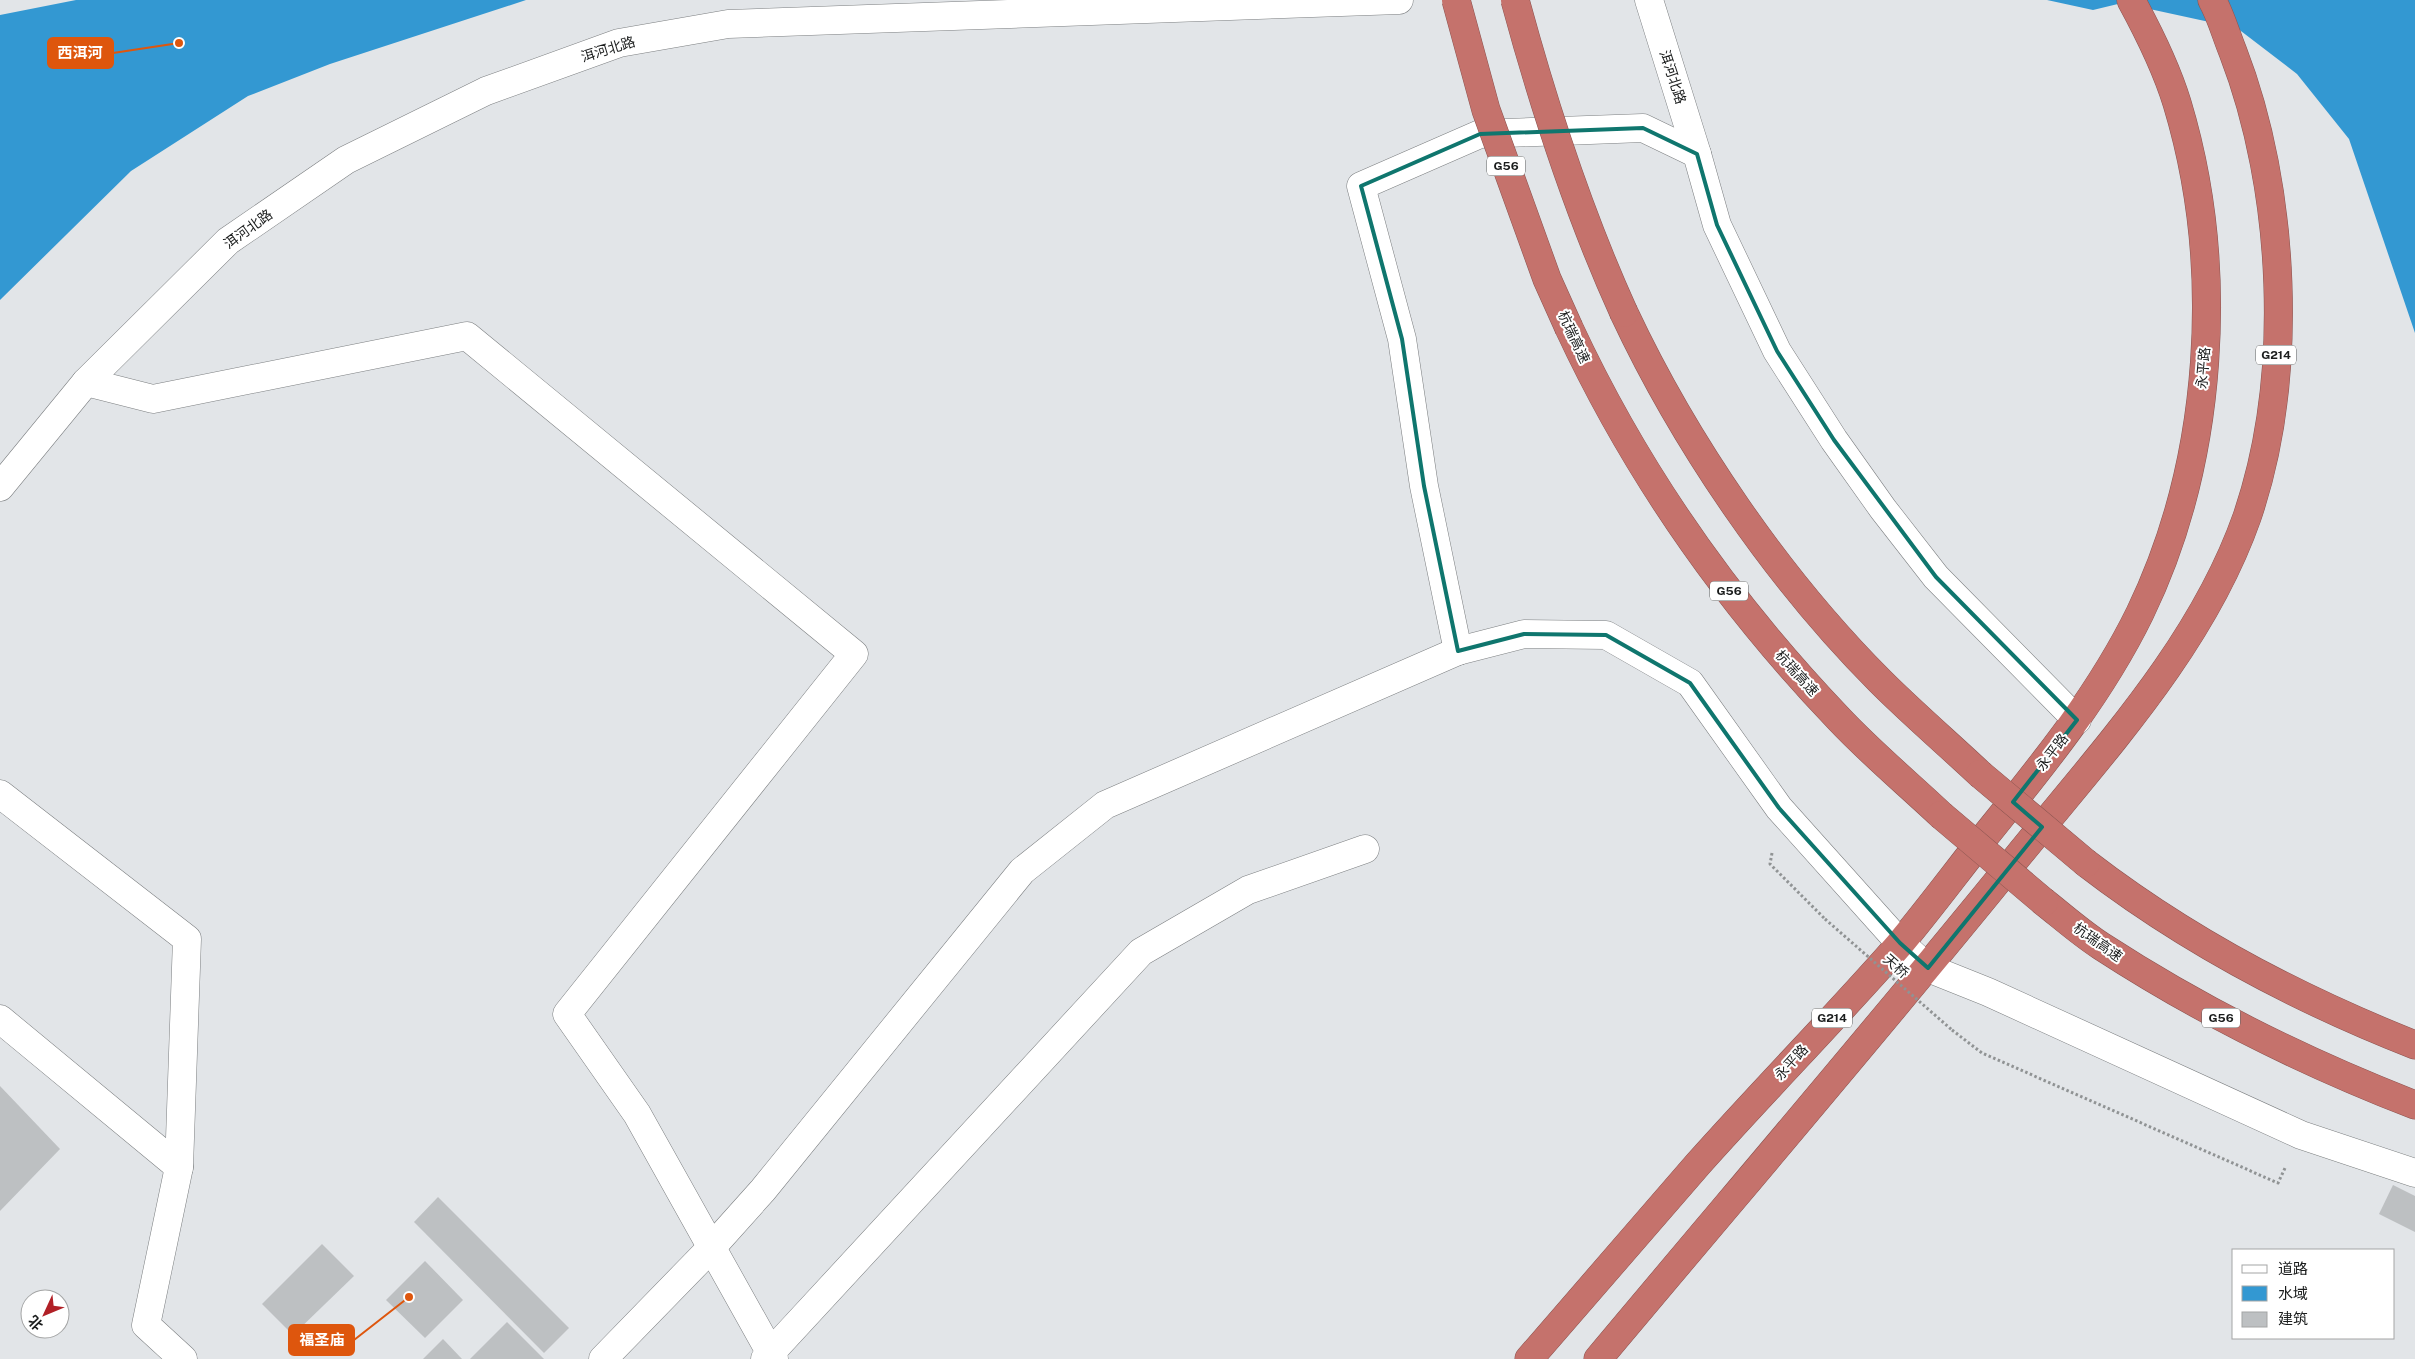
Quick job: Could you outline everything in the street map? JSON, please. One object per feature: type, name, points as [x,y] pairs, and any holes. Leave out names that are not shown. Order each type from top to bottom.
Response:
[{"type":"highway","name":"杭瑞高速","points":[[1456,0],[1486,110],[1547,279],[1569,328],[1596,384],[1685,532],[1756,627],[1839,720],[1941,815],[2044,902],[2100,945],[2218,1016],[2339,1076],[2415,1105]]},
{"type":"highway","points":[[1514,0],[1540,93],[1599,258],[1624,313],[1646,358],[1731,501],[1800,592],[1879,681],[1980,774],[2086,863],[2132,898],[2245,967],[2361,1024],[2415,1045]]},
{"type":"highway","name":"永平路","points":[[1529,1359],[1699,1163],[1900,943],[2077,720],[2116,662],[2142,610],[2165,554],[2183,494],[2196,431],[2204,366],[2207,300],[2204,234],[2193,166],[2176,100],[2151,36],[2131,0]]},
{"type":"highway","name":"G214","points":[[1598,1359],[1928,968],[2150,691],[2202,610],[2220,578],[2247,517],[2266,444],[2275,373],[2278,300],[2274,227],[2263,152],[2243,79],[2212,0]]},
{"type":"street","name":"洱河北路","points":[[0,487],[86,382],[228,241],[346,160],[486,92],[619,43],[728,24],[1399,0]]},
{"type":"street","name":"洱河北路","points":[[1648,0],[1697,154],[1717,225],[1777,351],[1834,440],[1883,509],[1936,577],[2077,720]]},
{"type":"street","points":[[1458,651],[1424,486],[1402,339],[1361,186],[1480,134],[1643,128],[1697,154]]},
{"type":"street","points":[[86,382],[153,399],[467,336],[854,654],[567,1014],[637,1114],[712,1247],[770,1357],[1140,952],[1248,890],[1365,849]]},
{"type":"street","points":[[602,1359],[712,1247],[763,1190],[1022,871],[1105,805],[1458,651],[1524,634],[1606,635],[1690,683],[1779,808],[1900,943],[1928,968],[1988,992],[2301,1135],[2415,1173]]},
{"type":"street","points":[[0,794],[187,939],[179,1167],[146,1325],[183,1359]]},
{"type":"street","points":[[0,1019],[179,1167]]},
{"type":"path","name":"天桥","points":[[1825,919],[1952,1030],[1982,1053],[2278,1183],[2301,1135]]},
{"type":"highlighted area","points":[[1643,128],[1697,154],[1717,225],[1777,351],[1834,440],[1936,577],[2077,720],[2013,802],[2042,827],[1928,968],[1900,943],[1779,808],[1690,683],[1606,635],[1524,634],[1458,651],[1424,486],[1402,339],[1361,186],[1480,134]]},
{"type":"water","points":[[76,0],[526,0],[330,64],[248,96],[131,171],[0,300],[0,15]]},
{"type":"water","points":[[2047,0],[2415,0],[2415,333],[2349,139],[2297,74],[2237,28],[2122,3],[2093,10]]},
{"type":"building","points":[[0,1086],[60,1149],[0,1211]]},
{"type":"building","points":[[2393,1185],[2415,1196],[2415,1232],[2379,1214]]},
{"type":"building","points":[[438,1197],[569,1328],[544,1353],[414,1222]]},
{"type":"building","points":[[322,1244],[354,1276],[293,1335],[262,1304]]},
{"type":"building","points":[[425,1261],[463,1300],[425,1338],[386,1300]]},
{"type":"building","points":[[507,1322],[544,1359],[470,1359]]},
{"type":"building","points":[[443,1339],[462,1359],[423,1359]]},
{"type":"place","name":"西洱河","points":[[179,43]]},
{"type":"place","name":"福圣庙","points":[[409,1297]]}]
